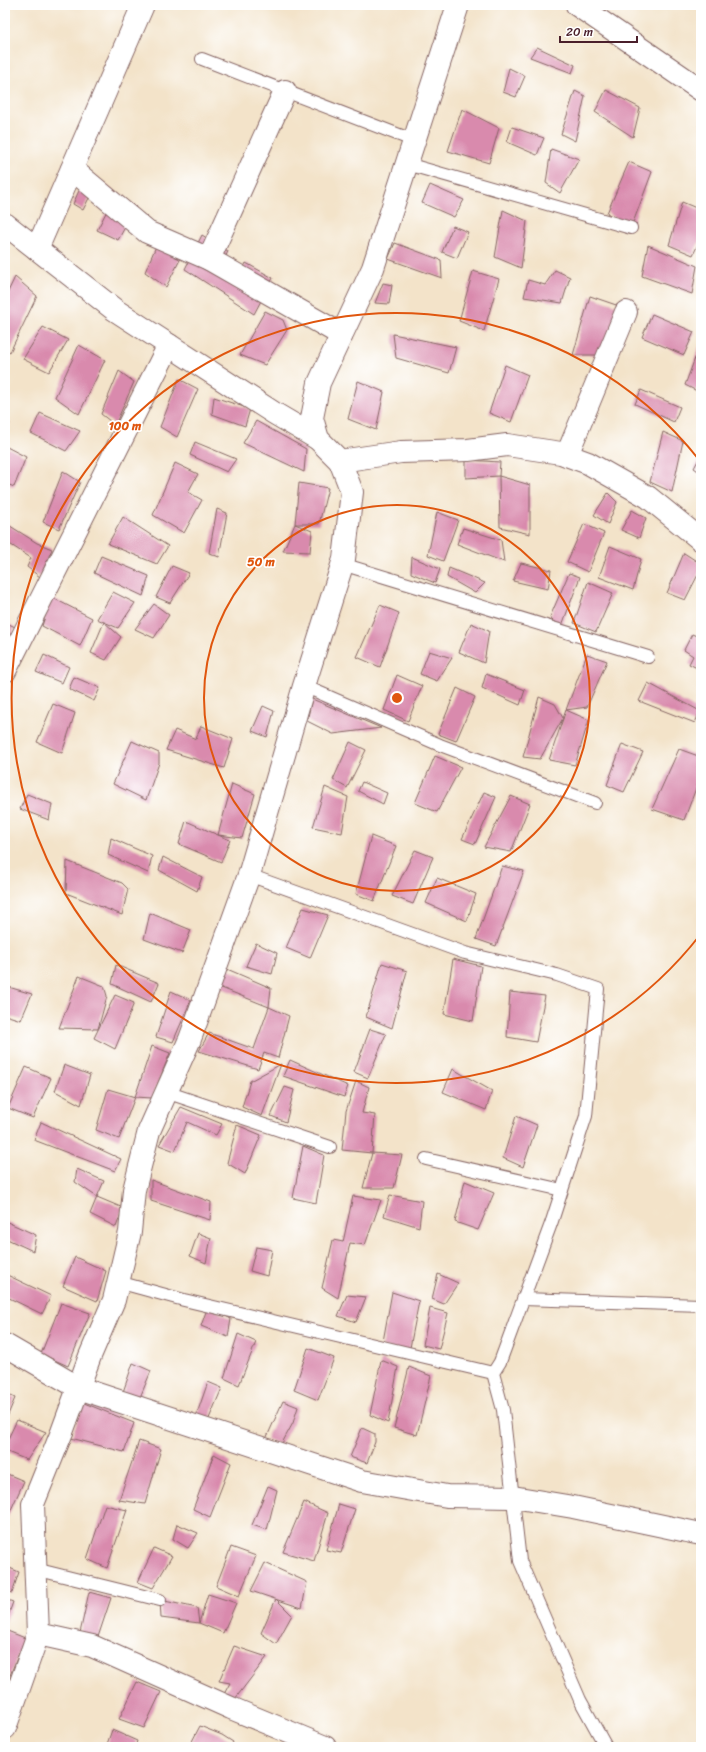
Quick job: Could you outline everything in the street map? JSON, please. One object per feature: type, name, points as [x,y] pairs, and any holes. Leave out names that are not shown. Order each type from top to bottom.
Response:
[{"type":"street","points":[[37,249],[143,5]]},
{"type":"street","points":[[318,439],[312,418],[319,383],[373,268],[458,5]]},
{"type":"street","points":[[577,5],[701,90]]},
{"type":"street","points":[[209,259],[285,91]]},
{"type":"street","points":[[72,169],[147,232],[209,259],[342,335]]},
{"type":"street","points":[[5,224],[116,310],[274,413],[318,439],[340,461],[352,492],[342,564],[248,875],[190,1039],[149,1131],[134,1190],[130,1232],[114,1300],[33,1504],[38,1634],[5,1728]]},
{"type":"street","points":[[567,455],[626,312]]},
{"type":"street","points":[[5,671],[169,345]]},
{"type":"street","points":[[340,461],[401,452],[468,450],[507,445],[561,452],[588,463],[648,497],[701,540]]},
{"type":"street","points":[[5,1345],[79,1388],[362,1481],[447,1496],[513,1497],[573,1507],[701,1534]]},
{"type":"street","points":[[38,1634],[92,1646],[230,1708],[325,1747]]},
{"type":"lane","points":[[202,59],[415,141]]},
{"type":"lane","points":[[407,164],[630,228]]},
{"type":"lane","points":[[342,564],[648,657]]},
{"type":"lane","points":[[304,686],[440,745],[595,803]]},
{"type":"lane","points":[[248,875],[465,953],[557,975],[598,989],[586,1116],[562,1190],[523,1299],[500,1362],[493,1373],[503,1410],[520,1561],[580,1700],[606,1747]]},
{"type":"lane","points":[[166,1092],[330,1147]]},
{"type":"lane","points":[[426,1159],[562,1190]]},
{"type":"lane","points":[[118,1282],[184,1300],[493,1373]]},
{"type":"lane","points":[[523,1299],[701,1305]]},
{"type":"lane","points":[[35,1569],[160,1600]]},
{"type":"building","points":[[537,47],[575,65],[572,73],[530,57]]},
{"type":"building","points":[[509,68],[525,76],[516,97],[503,92]]},
{"type":"building","points":[[606,90],[640,108],[633,137],[595,112]]},
{"type":"building","points":[[575,91],[585,96],[575,141],[561,134]]},
{"type":"building","points":[[462,109],[499,128],[489,163],[448,151]]},
{"type":"building","points":[[512,127],[544,138],[537,155],[507,142]]},
{"type":"building","points":[[551,149],[579,159],[560,193],[546,183]]},
{"type":"building","points":[[629,162],[652,172],[631,228],[607,213]]},
{"type":"building","points":[[87,173],[136,207],[118,240],[97,230],[112,201],[92,192],[83,210],[73,204]]},
{"type":"building","points":[[430,185],[464,200],[454,217],[422,203]]},
{"type":"building","points":[[682,202],[701,210],[701,238],[693,255],[669,245]]},
{"type":"building","points":[[503,210],[527,221],[521,268],[495,257]]},
{"type":"building","points":[[453,226],[468,232],[457,258],[442,252]]},
{"type":"building","points":[[202,235],[228,251],[222,266],[240,275],[246,263],[273,278],[254,314],[185,269]]},
{"type":"building","points":[[160,237],[185,250],[166,287],[145,272]]},
{"type":"building","points":[[395,243],[441,260],[442,278],[388,259]]},
{"type":"building","points":[[648,245],[697,266],[692,294],[642,276]]},
{"type":"building","points":[[555,270],[570,277],[562,303],[524,297],[528,280],[545,285]]},
{"type":"building","points":[[473,271],[499,279],[484,331],[459,321]]},
{"type":"building","points":[[15,277],[37,296],[10,352],[5,349],[5,298]]},
{"type":"building","points":[[383,283],[392,285],[389,304],[375,303]]},
{"type":"building","points":[[590,296],[622,307],[606,355],[573,355]]},
{"type":"building","points":[[265,311],[283,320],[287,330],[265,365],[240,355]]},
{"type":"building","points":[[652,314],[694,332],[684,355],[642,337]]},
{"type":"building","points":[[43,327],[68,340],[49,372],[23,359]]},
{"type":"building","points":[[393,334],[456,347],[449,373],[396,358]]},
{"type":"building","points":[[701,342],[701,381],[697,391],[685,385]]},
{"type":"building","points":[[79,345],[105,360],[79,414],[55,397]]},
{"type":"building","points":[[505,365],[528,375],[511,422],[489,413]]},
{"type":"building","points":[[119,371],[134,382],[115,425],[101,414]]},
{"type":"building","points":[[179,379],[198,389],[177,437],[160,427]]},
{"type":"building","points":[[358,381],[384,392],[376,430],[348,419]]},
{"type":"building","points":[[641,390],[680,407],[674,422],[635,404]]},
{"type":"building","points":[[214,397],[250,409],[245,426],[212,414]]},
{"type":"building","points":[[40,413],[80,431],[66,451],[31,433]]},
{"type":"building","points":[[5,421],[10,423],[5,430]]},
{"type":"building","points":[[256,421],[306,449],[304,472],[243,443]]},
{"type":"building","points":[[663,432],[683,441],[672,492],[650,482]]},
{"type":"building","points":[[195,442],[236,459],[227,472],[190,455]]},
{"type":"building","points":[[5,446],[26,457],[14,487],[5,483]]},
{"type":"building","points":[[701,455],[701,473],[694,468]]},
{"type":"building","points":[[466,460],[500,462],[499,476],[466,478]]},
{"type":"building","points":[[175,463],[198,474],[188,492],[202,500],[184,533],[153,515]]},
{"type":"building","points":[[63,471],[80,482],[59,529],[43,522]]},
{"type":"building","points":[[499,476],[530,485],[530,534],[500,527]]},
{"type":"building","points":[[299,483],[328,488],[319,524],[295,524]]},
{"type":"building","points":[[608,493],[617,502],[608,524],[594,515]]},
{"type":"building","points":[[217,509],[227,513],[219,557],[209,553]]},
{"type":"building","points":[[632,510],[646,518],[639,538],[621,530]]},
{"type":"building","points":[[437,512],[458,520],[443,561],[428,555]]},
{"type":"building","points":[[123,517],[168,546],[157,564],[108,544]]},
{"type":"building","points":[[7,524],[37,543],[52,549],[40,577],[27,567],[31,558],[5,541],[5,527]]},
{"type":"building","points":[[295,524],[312,531],[310,552],[283,551]]},
{"type":"building","points":[[584,524],[604,533],[588,572],[567,562]]},
{"type":"building","points":[[463,528],[501,540],[504,562],[457,544]]},
{"type":"building","points":[[610,546],[641,559],[633,590],[599,577]]},
{"type":"building","points":[[684,553],[701,564],[701,569],[685,600],[667,593]]},
{"type":"building","points":[[101,556],[149,576],[143,596],[94,573]]},
{"type":"building","points":[[412,557],[440,569],[435,583],[411,573]]},
{"type":"building","points":[[521,563],[551,570],[548,589],[513,581]]},
{"type":"building","points":[[172,566],[189,573],[170,603],[156,597]]},
{"type":"building","points":[[449,568],[485,583],[475,593],[447,577]]},
{"type":"building","points":[[569,573],[580,577],[560,631],[550,617]]},
{"type":"building","points":[[588,582],[613,593],[596,632],[574,623]]},
{"type":"building","points":[[113,592],[135,603],[118,628],[97,619]]},
{"type":"building","points":[[51,597],[92,618],[80,646],[42,626]]},
{"type":"building","points":[[154,604],[169,615],[154,638],[135,629]]},
{"type":"building","points":[[380,605],[399,613],[380,667],[357,657]]},
{"type":"building","points":[[5,622],[15,627],[5,650]]},
{"type":"building","points":[[104,622],[121,637],[106,660],[91,653]]},
{"type":"building","points":[[471,623],[489,631],[484,663],[459,652]]},
{"type":"building","points":[[692,634],[701,638],[701,670],[689,664],[693,656],[684,650]]},
{"type":"building","points":[[429,651],[452,658],[437,681],[420,674]]},
{"type":"building","points":[[587,654],[607,661],[587,707],[566,710]]},
{"type":"building","points":[[44,655],[69,667],[62,683],[36,672]]},
{"type":"building","points":[[486,674],[525,690],[520,705],[482,688]]},
{"type":"building","points":[[397,675],[422,686],[408,721],[384,710]]},
{"type":"building","points":[[74,677],[100,688],[94,701],[69,689]]},
{"type":"building","points":[[648,683],[700,711],[695,723],[639,701]]},
{"type":"building","points":[[457,688],[475,697],[456,741],[438,734]]},
{"type":"building","points":[[539,697],[555,704],[563,718],[540,759],[523,757]]},
{"type":"building","points":[[312,699],[381,728],[333,734],[307,721]]},
{"type":"building","points":[[53,704],[75,713],[62,753],[37,742]]},
{"type":"building","points":[[263,706],[274,711],[267,737],[252,731]]},
{"type":"building","points":[[566,710],[589,720],[575,765],[549,760]]},
{"type":"building","points":[[201,726],[233,739],[224,768],[166,750],[175,730],[196,739]]},
{"type":"building","points":[[132,741],[159,753],[159,763],[146,800],[113,784]]},
{"type":"building","points":[[350,742],[366,750],[347,788],[333,780]]},
{"type":"building","points":[[622,744],[643,752],[624,792],[607,785]]},
{"type":"building","points":[[679,749],[701,757],[701,775],[684,820],[652,809]]},
{"type":"building","points":[[435,756],[461,767],[437,812],[415,803]]},
{"type":"building","points":[[362,782],[387,793],[383,804],[358,791]]},
{"type":"building","points":[[232,784],[255,794],[242,838],[218,835]]},
{"type":"building","points":[[325,787],[348,797],[342,833],[313,827]]},
{"type":"building","points":[[484,792],[496,797],[475,844],[462,839]]},
{"type":"building","points":[[27,794],[52,804],[49,820],[20,809]]},
{"type":"building","points":[[511,796],[530,804],[511,852],[484,847]]},
{"type":"building","points":[[186,821],[230,840],[221,862],[179,844]]},
{"type":"building","points":[[371,836],[396,846],[374,901],[356,894]]},
{"type":"building","points":[[111,838],[152,856],[148,873],[108,855]]},
{"type":"building","points":[[415,850],[433,857],[413,904],[392,896]]},
{"type":"building","points":[[163,857],[202,877],[197,891],[159,870]]},
{"type":"building","points":[[67,861],[122,883],[128,889],[122,915],[66,893]]},
{"type":"building","points":[[502,866],[524,871],[496,946],[476,939]]},
{"type":"building","points":[[437,878],[476,894],[467,921],[426,903]]},
{"type":"building","points":[[303,908],[328,915],[310,958],[286,948]]},
{"type":"building","points":[[150,913],[191,930],[182,953],[144,939]]},
{"type":"building","points":[[256,943],[277,953],[272,974],[246,966]]},
{"type":"building","points":[[453,959],[481,966],[473,1021],[444,1014]]},
{"type":"building","points":[[382,963],[407,971],[392,1028],[366,1017]]},
{"type":"building","points":[[116,965],[159,983],[151,1002],[112,984]]},
{"type":"building","points":[[227,969],[271,988],[269,1007],[219,987]]},
{"type":"building","points":[[79,976],[104,986],[107,996],[98,1029],[59,1028]]},
{"type":"building","points":[[5,986],[32,994],[21,1020],[5,1015]]},
{"type":"building","points":[[171,991],[191,1000],[173,1042],[156,1037]]},
{"type":"building","points":[[510,992],[545,996],[536,1042],[507,1037]]},
{"type":"building","points":[[115,995],[134,1003],[115,1049],[94,1038]]},
{"type":"building","points":[[269,1007],[289,1016],[278,1058],[264,1053],[258,1069],[199,1051],[209,1033],[254,1049]]},
{"type":"building","points":[[370,1029],[386,1034],[368,1078],[354,1072]]},
{"type":"building","points":[[152,1046],[170,1053],[152,1098],[135,1097]]},
{"type":"building","points":[[290,1060],[348,1086],[344,1097],[283,1076]]},
{"type":"building","points":[[281,1064],[262,1116],[242,1107],[250,1081]]},
{"type":"building","points":[[64,1065],[90,1075],[81,1105],[55,1091]]},
{"type":"building","points":[[26,1067],[51,1078],[33,1118],[8,1108]]},
{"type":"building","points":[[453,1069],[492,1091],[486,1110],[443,1092]]},
{"type":"building","points":[[356,1081],[369,1087],[362,1113],[375,1115],[372,1153],[342,1150],[346,1111]]},
{"type":"building","points":[[285,1087],[294,1090],[286,1122],[271,1116]]},
{"type":"building","points":[[108,1089],[135,1097],[119,1139],[96,1130]]},
{"type":"building","points":[[181,1107],[222,1124],[216,1135],[187,1122],[175,1151],[159,1145]]},
{"type":"building","points":[[516,1116],[537,1125],[523,1167],[503,1158]]},
{"type":"building","points":[[41,1122],[121,1159],[115,1171],[34,1140]]},
{"type":"building","points":[[237,1125],[261,1135],[245,1174],[227,1163]]},
{"type":"building","points":[[303,1146],[324,1155],[316,1203],[293,1198]]},
{"type":"building","points":[[372,1153],[402,1155],[394,1188],[363,1188]]},
{"type":"building","points":[[77,1169],[104,1181],[97,1197],[75,1182]]},
{"type":"building","points":[[151,1180],[211,1202],[210,1220],[151,1201]]},
{"type":"building","points":[[465,1181],[494,1193],[478,1230],[455,1222]]},
{"type":"building","points":[[390,1195],[422,1201],[419,1227],[384,1216]]},
{"type":"building","points":[[353,1196],[381,1200],[365,1245],[350,1243],[338,1298],[322,1288],[333,1240],[343,1242]]},
{"type":"building","points":[[97,1197],[123,1208],[116,1227],[90,1214]]},
{"type":"building","points":[[5,1221],[36,1235],[33,1251],[5,1238]]},
{"type":"building","points":[[198,1233],[211,1238],[206,1263],[190,1256]]},
{"type":"building","points":[[256,1247],[272,1250],[267,1276],[250,1271]]},
{"type":"building","points":[[75,1257],[106,1271],[97,1301],[63,1286]]},
{"type":"building","points":[[5,1274],[51,1296],[42,1314],[5,1296]]},
{"type":"building","points":[[438,1274],[458,1283],[444,1304],[432,1299]]},
{"type":"building","points":[[392,1292],[419,1301],[409,1353],[382,1347]]},
{"type":"building","points":[[347,1295],[366,1297],[356,1322],[338,1316]]},
{"type":"building","points":[[61,1303],[90,1313],[68,1366],[41,1354]]},
{"type":"building","points":[[208,1306],[231,1319],[228,1337],[201,1326]]},
{"type":"building","points":[[430,1308],[448,1313],[439,1349],[423,1345]]},
{"type":"building","points":[[238,1334],[256,1342],[239,1385],[224,1378]]},
{"type":"building","points":[[308,1348],[334,1358],[318,1400],[294,1390]]},
{"type":"building","points":[[381,1360],[398,1367],[388,1423],[370,1415]]},
{"type":"building","points":[[133,1363],[151,1371],[136,1407],[123,1392]]},
{"type":"building","points":[[409,1367],[431,1376],[417,1435],[394,1428]]},
{"type":"building","points":[[208,1382],[222,1388],[208,1421],[193,1425]]},
{"type":"building","points":[[5,1393],[15,1398],[5,1422]]},
{"type":"building","points":[[283,1401],[298,1407],[293,1423],[281,1445],[266,1439]]},
{"type":"building","points":[[84,1403],[134,1423],[124,1452],[71,1438]]},
{"type":"building","points":[[17,1420],[46,1432],[27,1460],[5,1451],[5,1445]]},
{"type":"building","points":[[362,1428],[375,1434],[375,1442],[367,1463],[350,1457]]},
{"type":"building","points":[[139,1441],[161,1449],[145,1504],[119,1500]]},
{"type":"building","points":[[214,1454],[231,1463],[210,1517],[193,1509]]},
{"type":"building","points":[[5,1473],[24,1481],[5,1523]]},
{"type":"building","points":[[268,1486],[277,1490],[267,1530],[252,1525]]},
{"type":"building","points":[[304,1502],[328,1513],[314,1561],[283,1552]]},
{"type":"building","points":[[339,1504],[355,1509],[341,1553],[326,1550]]},
{"type":"building","points":[[105,1505],[127,1510],[107,1568],[87,1559]]},
{"type":"building","points":[[177,1524],[198,1533],[188,1548],[173,1539]]},
{"type":"building","points":[[231,1547],[256,1556],[239,1596],[216,1586]]},
{"type":"building","points":[[154,1548],[172,1556],[153,1588],[138,1582]]},
{"type":"building","points":[[265,1563],[307,1582],[302,1608],[251,1591]]},
{"type":"building","points":[[5,1566],[19,1572],[12,1593],[5,1591]]},
{"type":"building","points":[[89,1592],[111,1598],[98,1637],[80,1633]]},
{"type":"building","points":[[208,1594],[236,1603],[223,1633],[199,1623]]},
{"type":"building","points":[[5,1599],[13,1602],[5,1624]]},
{"type":"building","points":[[276,1599],[292,1615],[276,1644],[261,1633]]},
{"type":"building","points":[[160,1600],[197,1608],[199,1623],[161,1618]]},
{"type":"building","points":[[5,1630],[25,1638],[5,1688]]},
{"type":"building","points":[[234,1646],[267,1657],[235,1699],[224,1694],[230,1683],[219,1681]]},
{"type":"building","points":[[137,1682],[161,1692],[144,1728],[119,1719]]},
{"type":"building","points":[[200,1726],[222,1735],[233,1742],[231,1747],[189,1747]]},
{"type":"building","points":[[112,1730],[137,1741],[135,1747],[106,1747]]}]
